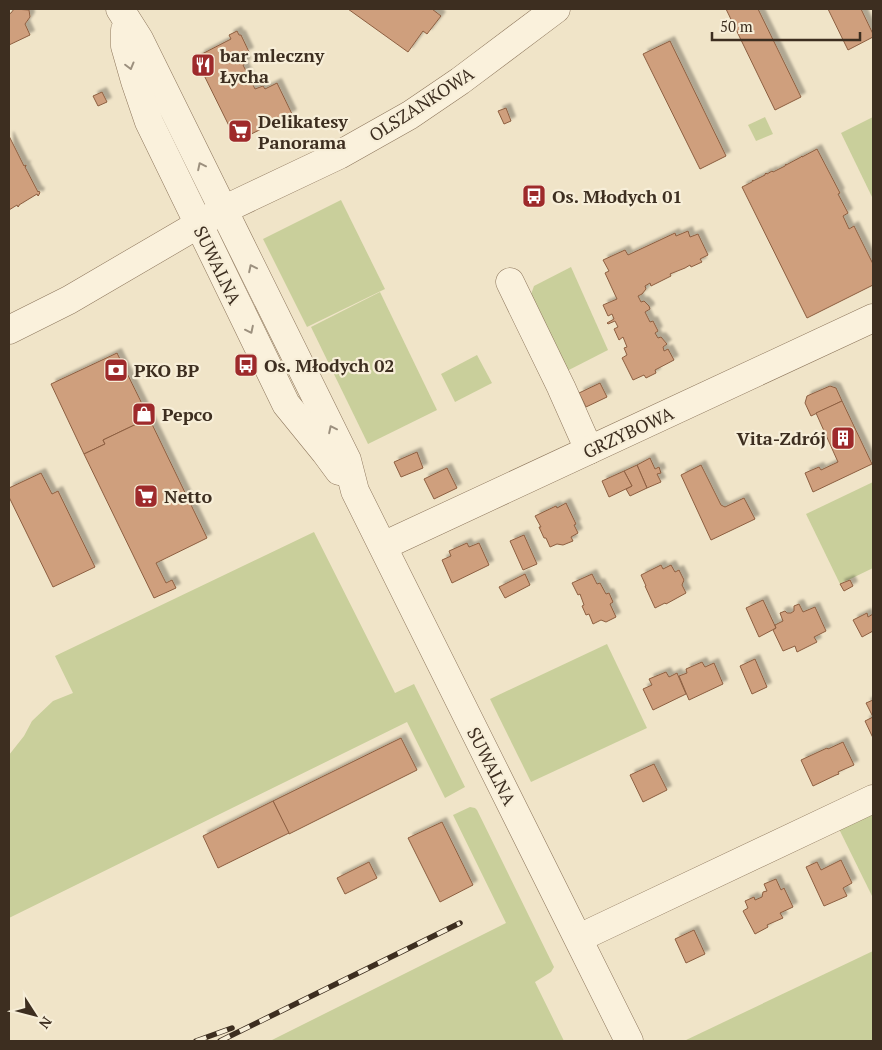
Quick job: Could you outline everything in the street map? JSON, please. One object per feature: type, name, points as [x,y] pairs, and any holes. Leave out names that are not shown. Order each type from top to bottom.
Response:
[{"type":"street","name":"OLSZANKOWA","points":[[9,330],[69,300],[223,210],[339,155],[410,115],[460,81],[556,9]]},
{"type":"street","name":"SUWALNA","points":[[122,14],[139,39],[347,460],[356,490],[383,546],[629,1041]]},
{"type":"street","name":"SUWALNA","points":[[122,14],[125,46],[134,81],[149,122],[286,404],[335,467],[356,490]]},
{"type":"street","points":[[510,282],[589,450]]},
{"type":"street","name":"GRZYBOWA","points":[[383,546],[873,318]]},
{"type":"street","points":[[579,938],[873,799]]},
{"type":"green space","points":[[765,117],[773,134],[756,141],[748,125]]},
{"type":"green space","points":[[873,117],[873,199],[841,133]]},
{"type":"green space","points":[[341,200],[385,289],[307,327],[263,239]]},
{"type":"green space","points":[[571,267],[608,350],[563,373],[529,300],[534,286]]},
{"type":"green space","points":[[380,292],[437,410],[368,444],[311,327]]},
{"type":"green space","points":[[477,355],[492,383],[455,402],[441,374]]},
{"type":"green space","points":[[873,482],[873,568],[840,584],[806,514]]},
{"type":"green space","points":[[314,532],[395,693],[414,684],[465,787],[445,798],[407,722],[9,918],[9,755],[24,736],[32,721],[53,701],[73,693],[55,656]]},
{"type":"green space","points":[[607,644],[647,728],[531,782],[490,699]]},
{"type":"green space","points":[[470,807],[477,810],[554,967],[551,972],[535,982],[564,1041],[270,1041],[506,923],[453,815]]},
{"type":"green space","points":[[873,813],[873,898],[839,829]]},
{"type":"green space","points":[[873,951],[873,1041],[684,1041]]},
{"type":"building","points":[[14,9],[29,10],[30,17],[25,24],[30,35],[9,45],[9,14]]},
{"type":"building","points":[[348,9],[432,9],[441,16],[427,34],[423,31],[408,52]]},
{"type":"building","points":[[726,9],[758,9],[801,97],[775,110]]},
{"type":"building","points":[[828,9],[861,9],[873,37],[848,50]]},
{"type":"building","points":[[237,31],[249,52],[242,55],[246,63],[243,65],[255,89],[263,86],[265,89],[277,83],[292,114],[236,140],[196,59],[231,39],[229,35]]},
{"type":"building","points":[[670,41],[726,156],[700,169],[643,54]]},
{"type":"building","points":[[102,92],[107,102],[98,106],[93,96]]},
{"type":"building","points":[[506,108],[511,121],[504,124],[498,111]]},
{"type":"building","points":[[9,136],[40,193],[18,207],[17,205],[9,210]]},
{"type":"building","points":[[817,149],[840,193],[838,194],[848,213],[843,216],[849,229],[854,226],[873,264],[873,285],[807,318],[742,187],[766,173],[773,172]]},
{"type":"building","points":[[688,231],[690,237],[698,234],[708,255],[700,259],[702,262],[670,274],[671,276],[651,286],[650,283],[645,286],[646,289],[638,296],[641,302],[644,301],[649,306],[650,309],[645,312],[650,322],[653,321],[658,331],[655,333],[658,338],[661,337],[667,344],[663,347],[664,351],[668,349],[674,360],[655,370],[656,373],[646,378],[644,375],[633,380],[622,358],[627,355],[624,348],[627,347],[623,337],[619,340],[614,329],[618,327],[615,321],[607,323],[614,319],[612,314],[608,316],[603,305],[617,299],[605,273],[609,271],[603,260],[625,250],[628,255],[675,233],[676,236]]},
{"type":"building","points":[[117,353],[149,418],[103,440],[105,444],[84,454],[51,384]]},
{"type":"building","points":[[600,383],[607,397],[586,407],[579,393]]},
{"type":"building","points":[[830,386],[836,388],[842,401],[811,416],[805,403],[807,396]]},
{"type":"building","name":"Vita-Zdrój","points":[[842,401],[872,464],[813,492],[805,473],[819,467],[821,470],[838,462],[816,413]]},
{"type":"building","name":"Netto","points":[[149,418],[207,538],[156,563],[166,583],[172,580],[176,588],[154,598],[84,454],[105,444],[103,440]]},
{"type":"building","points":[[417,452],[423,468],[401,477],[394,462]]},
{"type":"building","points":[[650,458],[655,469],[659,467],[661,473],[657,474],[661,482],[647,488],[637,465]]},
{"type":"building","points":[[637,465],[647,488],[630,496],[626,489],[632,486],[624,471]]},
{"type":"building","points":[[701,465],[721,505],[725,507],[744,498],[755,519],[711,540],[681,475]]},
{"type":"building","points":[[447,468],[457,488],[434,499],[424,479]]},
{"type":"building","points":[[624,471],[632,486],[609,497],[602,481]]},
{"type":"building","points":[[41,473],[52,494],[58,491],[95,567],[53,587],[9,497],[9,488]]},
{"type":"building","points":[[566,503],[578,533],[571,537],[573,541],[550,547],[535,516]]},
{"type":"building","points":[[524,535],[537,564],[523,570],[510,541]]},
{"type":"building","points":[[467,543],[469,547],[479,543],[489,565],[452,583],[442,560],[451,556],[449,551]]},
{"type":"building","points":[[661,565],[663,569],[671,565],[675,572],[679,570],[684,580],[682,585],[686,593],[655,608],[641,575]]},
{"type":"building","points":[[525,574],[530,585],[505,598],[499,587]]},
{"type":"building","points":[[592,574],[597,584],[600,583],[606,594],[609,593],[613,602],[610,604],[616,617],[606,622],[601,620],[593,624],[589,614],[586,615],[580,594],[578,595],[572,583]]},
{"type":"building","points":[[850,580],[853,586],[844,591],[840,584]]},
{"type":"building","points":[[763,600],[776,628],[759,637],[746,608]]},
{"type":"building","points":[[799,604],[803,612],[815,607],[826,631],[814,637],[817,642],[797,652],[795,646],[783,651],[773,630],[776,628],[775,625],[783,621],[780,613],[785,611],[791,613],[794,611],[794,606]]},
{"type":"building","points":[[867,613],[868,617],[873,614],[873,631],[862,637],[853,620]]},
{"type":"building","points":[[755,659],[767,687],[752,694],[740,666]]},
{"type":"building","points":[[702,662],[705,667],[714,663],[723,684],[689,700],[679,676],[687,673],[686,669]]},
{"type":"building","points":[[666,672],[669,677],[677,673],[686,694],[653,710],[643,689],[652,685],[649,679]]},
{"type":"building","points":[[873,700],[873,717],[866,703]]},
{"type":"building","points":[[873,717],[873,738],[865,721]]},
{"type":"building","points":[[401,738],[417,770],[289,834],[273,801]]},
{"type":"building","points":[[843,742],[854,765],[813,786],[801,760]]},
{"type":"building","points":[[654,764],[667,790],[643,802],[630,775]]},
{"type":"building","points":[[273,801],[289,833],[218,868],[203,836]]},
{"type":"building","points":[[442,822],[473,885],[440,902],[408,838]]},
{"type":"building","points":[[841,860],[852,883],[843,888],[847,896],[824,906],[806,867],[817,862],[821,870]]},
{"type":"building","points":[[369,862],[377,878],[345,894],[337,878]]},
{"type":"building","points":[[776,879],[781,890],[784,888],[793,907],[780,913],[783,918],[767,925],[768,927],[755,934],[743,911],[748,908],[745,901],[754,897],[755,900],[762,897],[763,892],[767,891],[764,884]]},
{"type":"building","points":[[694,930],[705,954],[686,963],[675,939]]},
{"type":"railway","points":[[220,1041],[460,923]]},
{"type":"railway","points":[[196,1041],[232,1028]]},
{"type":"place","name":"bar mleczny Łycha","points":[[203,65]]},
{"type":"place","name":"Delikatesy Panorama","points":[[240,131]]},
{"type":"place","name":"Os. Młodych 01","points":[[534,196]]},
{"type":"place","name":"Os. Młodych 02","points":[[246,365]]},
{"type":"place","name":"PKO BP","points":[[116,370]]},
{"type":"place","name":"Pepco","points":[[144,414]]},
{"type":"place","name":"Vita-Zdrój","points":[[843,438]]},
{"type":"place","name":"Netto","points":[[146,496]]}]
